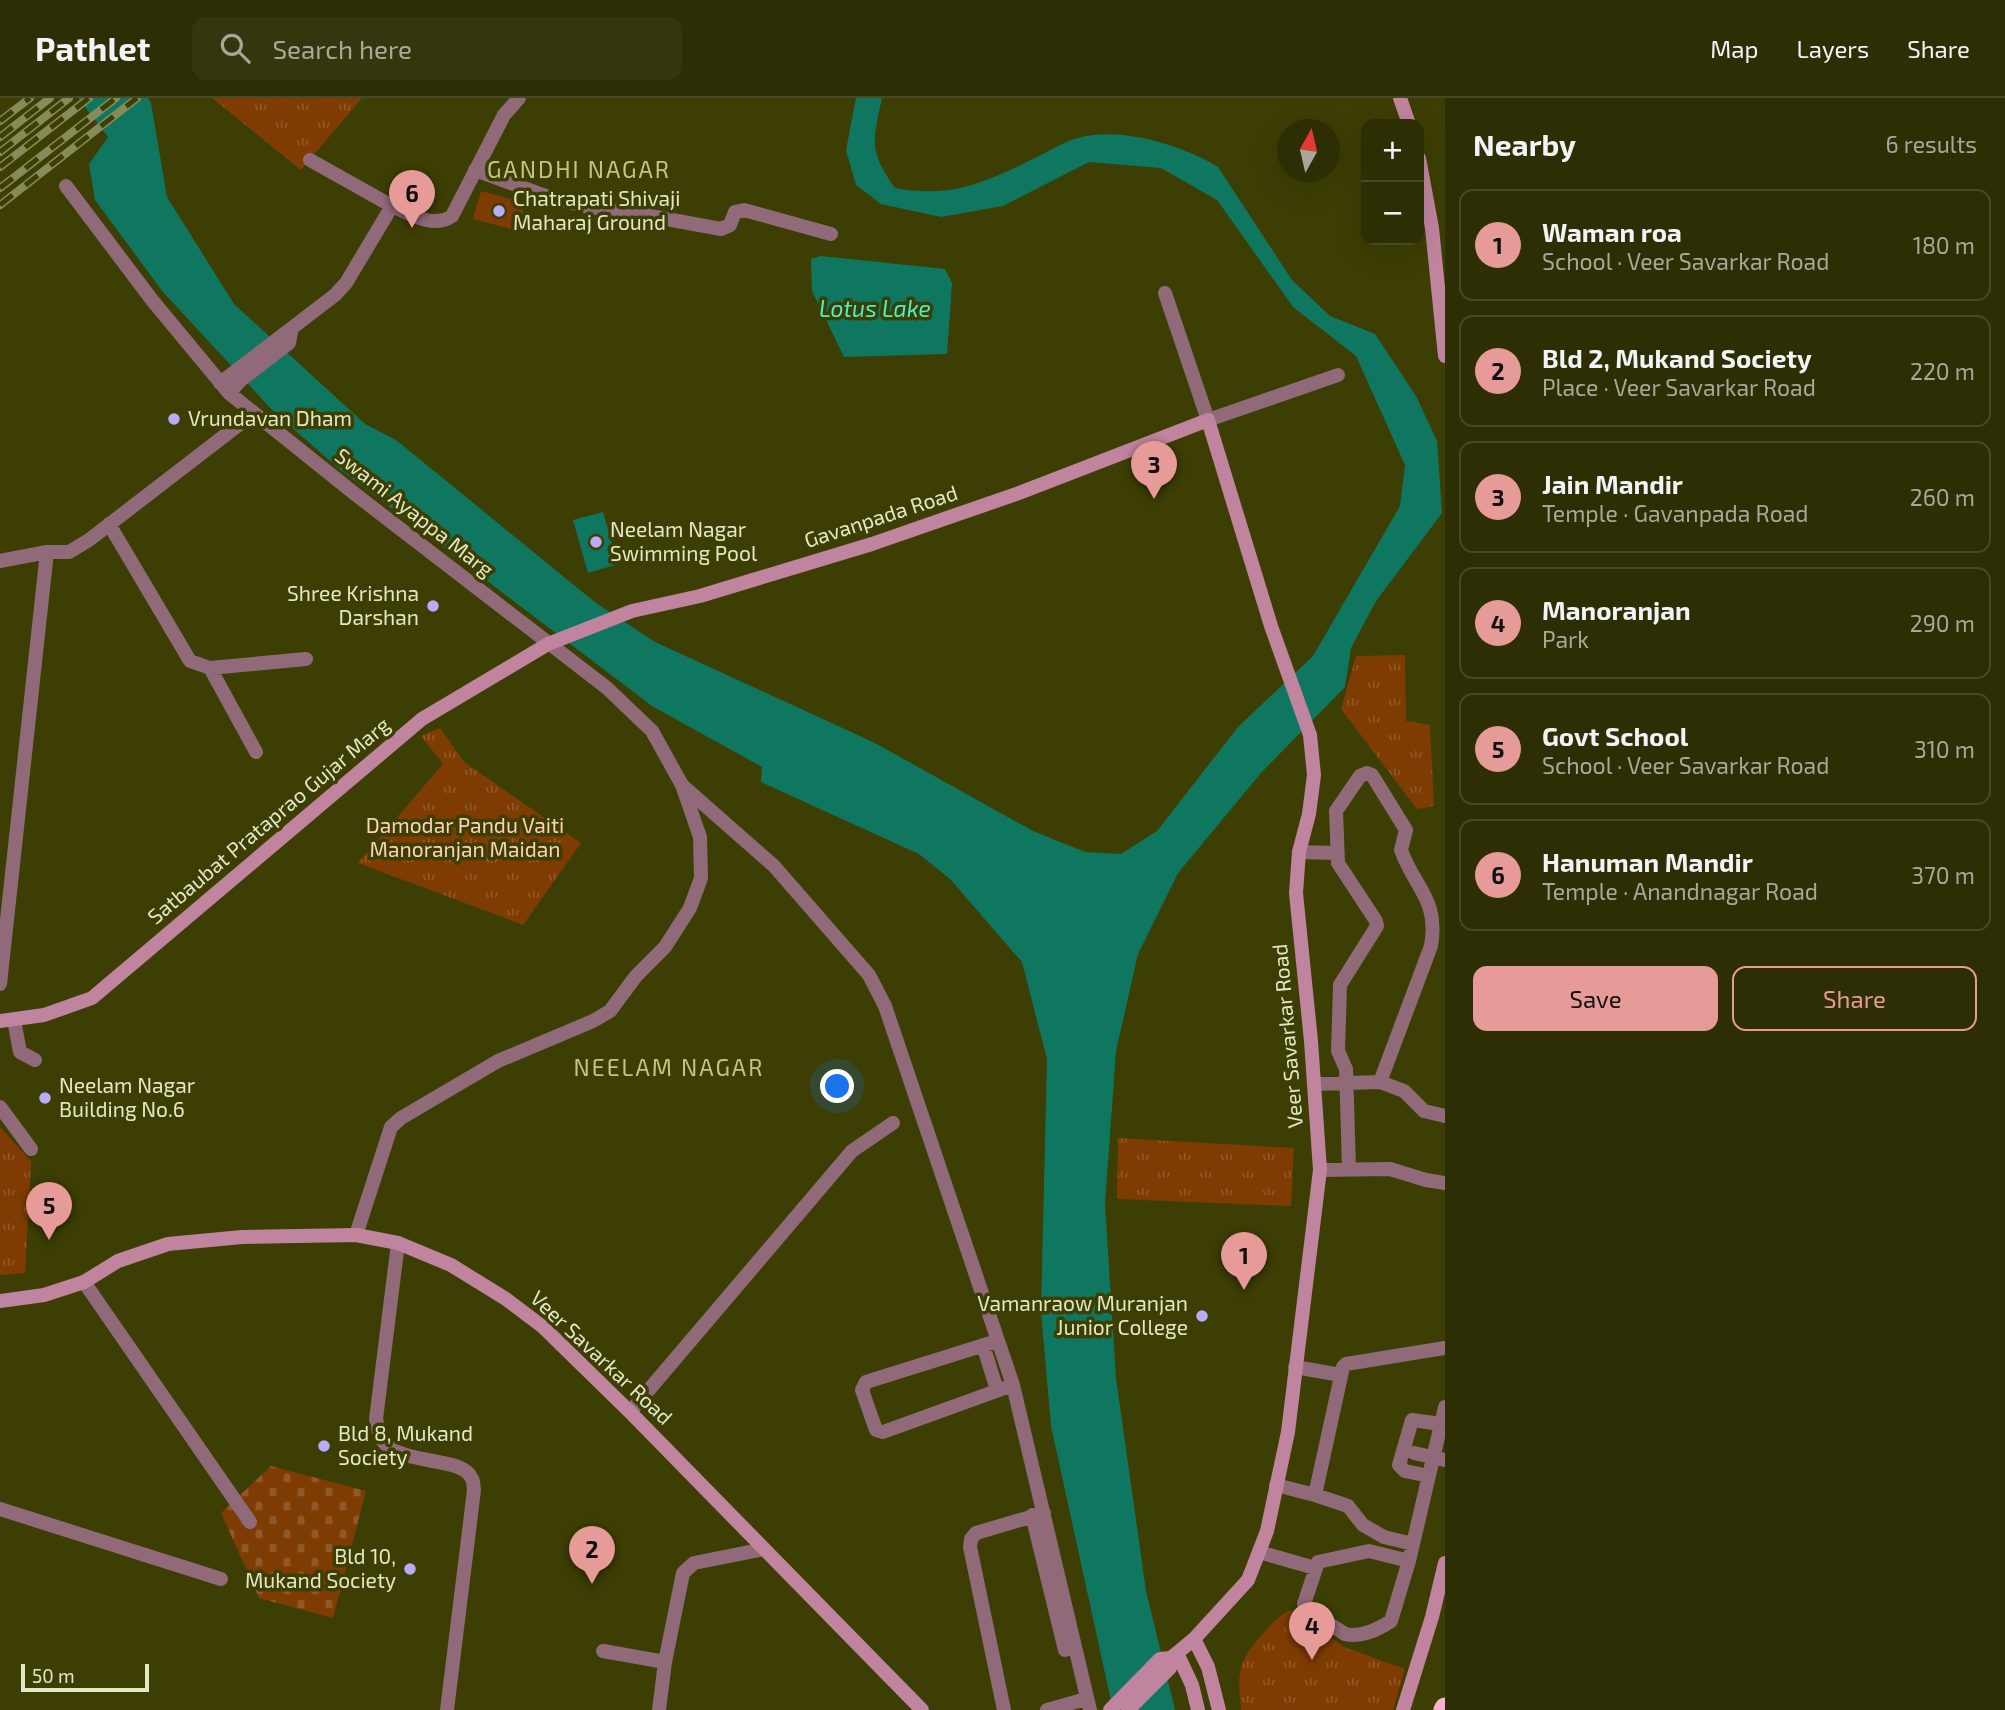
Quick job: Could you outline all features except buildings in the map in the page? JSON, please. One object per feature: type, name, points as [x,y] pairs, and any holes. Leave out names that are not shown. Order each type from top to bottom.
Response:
[{"type":"street","points":[[310,160],[391,206],[433,222],[444,221],[452,216],[504,115],[520,98]]},
{"type":"street","points":[[1401,98],[1407,119]]},
{"type":"street","points":[[475,170],[543,195],[584,206],[720,229],[730,225],[735,212],[744,210],[831,234]]},
{"type":"street","points":[[1424,182],[1433,228],[1445,356]]},
{"type":"street","name":"Swami Ayappa Marg","points":[[66,186],[152,300],[225,388],[254,413],[555,641],[652,731],[682,785]]},
{"type":"street","points":[[225,388],[237,376],[289,343],[287,331],[335,295],[346,283],[391,206]]},
{"type":"street","points":[[1165,293],[1208,420],[1338,375]]},
{"type":"street","points":[[0,561],[47,552],[69,552],[254,413]]},
{"type":"street","name":"Gavanpada Road","points":[[555,641],[632,611],[700,596],[834,557],[1019,493],[1208,420]]},
{"type":"street","name":"Veer Savarkar Road","points":[[1169,1660],[1194,1639],[1248,1580],[1267,1531],[1287,1432],[1320,1170],[1315,1084],[1296,893],[1299,852],[1310,814],[1314,775],[1308,727],[1271,626],[1208,420]]},
{"type":"street","points":[[109,524],[190,660],[209,668],[306,659]]},
{"type":"street","points":[[0,984],[47,552]]},
{"type":"street","name":"Satbaubat Prataprao Gujar Marg","points":[[7,1021],[44,1014],[92,998],[422,719],[555,641]]},
{"type":"street","points":[[209,668],[256,752]]},
{"type":"street","points":[[1349,1169],[1346,1069],[1338,1051],[1340,985],[1377,926],[1340,870],[1336,811],[1360,775],[1370,773],[1406,830],[1401,850],[1431,906],[1434,929],[1431,946],[1380,1082]]},
{"type":"street","points":[[356,1235],[391,1127],[401,1118],[498,1061],[593,1021],[610,1011],[636,976],[665,947],[690,908],[701,878],[699,837],[682,785]]},
{"type":"street","points":[[682,785],[774,866],[869,975],[885,1006],[990,1343],[998,1390]]},
{"type":"street","points":[[1299,852],[1337,853]]},
{"type":"street","points":[[7,1021],[20,1052],[34,1060]]},
{"type":"street","points":[[1315,1084],[1380,1082],[1404,1091],[1424,1111],[1445,1116]]},
{"type":"street","points":[[0,1107],[31,1149]]},
{"type":"street","points":[[630,1412],[852,1151],[893,1123]]},
{"type":"street","points":[[1320,1170],[1391,1169],[1445,1183]]},
{"type":"street","name":"Veer Savarkar Road","points":[[0,1301],[44,1295],[84,1282],[118,1261],[168,1244],[242,1237],[356,1235],[398,1243],[451,1265],[506,1298],[543,1327],[922,1710]]},
{"type":"street","points":[[398,1243],[376,1419],[381,1439],[396,1452],[456,1466],[467,1472],[472,1478],[474,1490],[447,1710]]},
{"type":"street","points":[[84,1282],[250,1522]]},
{"type":"street","points":[[990,1343],[1013,1385],[1038,1514],[1084,1703],[1047,1710]]},
{"type":"street","points":[[990,1343],[862,1385],[876,1430],[883,1432],[1013,1385]]},
{"type":"street","points":[[1315,1495],[1343,1367],[1349,1362],[1445,1348]]},
{"type":"street","points":[[1296,1367],[1342,1375]]},
{"type":"street","points":[[1409,1561],[1368,1551],[1318,1562],[1304,1604],[1306,1609],[1345,1634],[1359,1636],[1391,1621],[1409,1561],[1429,1476],[1439,1459],[1441,1424],[1445,1408]]},
{"type":"street","points":[[1429,1476],[1405,1471],[1399,1465],[1412,1419],[1441,1424]]},
{"type":"street","points":[[1414,1453],[1439,1459]]},
{"type":"street","points":[[1276,1485],[1344,1503],[1363,1525],[1384,1537],[1413,1544]]},
{"type":"street","points":[[0,1509],[221,1579]]},
{"type":"street","points":[[1004,1710],[970,1547],[971,1539],[976,1533],[1038,1514]]},
{"type":"street","points":[[659,1710],[665,1662],[683,1573],[694,1563],[764,1549]]},
{"type":"street","points":[[1259,1552],[1315,1568]]},
{"type":"street","points":[[1403,1710],[1432,1617],[1445,1563]]},
{"type":"street","points":[[1194,1639],[1208,1667],[1219,1710]]},
{"type":"street","points":[[603,1651],[665,1662]]},
{"type":"street","points":[[1110,1710],[1169,1660]]},
{"type":"street","points":[[1128,1710],[1169,1660]]},
{"type":"street","points":[[1169,1660],[1192,1685],[1198,1710]]},
{"type":"green space","points":[[212,98],[362,98],[301,170]]},
{"type":"green space","name":"Chatrapati Shivaji Maharaj Ground","points":[[481,191],[525,203],[518,231],[473,219]]},
{"type":"green space","points":[[1405,655],[1406,721],[1430,725],[1434,806],[1417,809],[1341,709],[1356,656]]},
{"type":"green space","name":"Damodar Pandu Vaiti Manoranjan Maidan","points":[[440,728],[464,762],[581,843],[523,925],[358,863],[443,764],[421,736]]},
{"type":"green space","points":[[0,1127],[31,1161],[25,1273],[0,1275]]},
{"type":"green space","points":[[1118,1138],[1294,1148],[1291,1206],[1117,1199]]},
{"type":"green space","points":[[271,1466],[366,1491],[333,1618],[259,1598],[221,1513]]},
{"type":"green space","points":[[1291,1610],[1344,1647],[1405,1669],[1393,1710],[1241,1710],[1239,1685],[1245,1658],[1272,1624]]},
{"type":"water","points":[[78,98],[148,98],[167,197],[234,304],[365,424],[396,440],[596,603],[655,642],[875,743],[1033,831],[1085,852],[1121,854],[1157,831],[1238,727],[1313,656],[1400,506],[1405,465],[1356,356],[1293,307],[1217,200],[1161,168],[1089,162],[1003,206],[941,217],[881,204],[856,185],[846,150],[856,98],[882,98],[875,145],[880,164],[895,188],[935,191],[970,186],[1068,141],[1095,135],[1113,134],[1150,140],[1203,159],[1218,167],[1292,280],[1330,316],[1375,334],[1416,396],[1437,441],[1442,513],[1376,601],[1351,648],[1345,687],[1261,773],[1178,873],[1138,954],[1116,1051],[1105,1204],[1116,1378],[1146,1591],[1175,1710],[1113,1710],[1051,1426],[1041,1311],[1047,1059],[1022,962],[950,879],[919,854],[761,782],[762,767],[652,706],[337,467],[273,411],[163,292],[95,200],[89,164],[108,137]]},
{"type":"water","name":"Lotus Lake","points":[[821,256],[945,269],[952,283],[947,354],[844,357],[812,291],[811,259]]},
{"type":"water","name":"Neelam Nagar Swimming Pool","points":[[603,512],[618,564],[588,573],[573,520]]},
{"type":"railway","points":[[0,121],[30,98]]},
{"type":"railway","points":[[0,137],[50,98]]},
{"type":"railway","points":[[0,152],[69,98]]},
{"type":"railway","points":[[0,167],[89,98]]},
{"type":"railway","points":[[0,188],[116,98]]},
{"type":"railway","points":[[0,205],[137,98]]},
{"type":"place","name":"Chatrapati Shivaji Maharaj Ground","points":[[499,211]]},
{"type":"place","name":"Hanuman Mandir","points":[[412,228]]},
{"type":"place","name":"Vrundavan Dham","points":[[174,419]]},
{"type":"place","name":"Jain Mandir","points":[[1154,499]]},
{"type":"place","name":"Neelam Nagar Swimming Pool","points":[[596,542]]},
{"type":"place","name":"Shree Krishna Darshan","points":[[433,606]]},
{"type":"place","name":"Neelam Nagar Building No.6","points":[[45,1098]]},
{"type":"place","name":"Govt School","points":[[49,1240]]},
{"type":"place","name":"Waman roa","points":[[1244,1290]]},
{"type":"place","name":"Vamanraow Muranjan Junior College","points":[[1202,1316]]},
{"type":"place","name":"Bld 8, Mukand Society","points":[[324,1446]]},
{"type":"place","name":"Bld 10, Mukand Society","points":[[410,1569]]},
{"type":"place","name":"Bld 2, Mukand Society","points":[[592,1584]]},
{"type":"place","name":"Manoranjan","points":[[1312,1660]]},
{"type":"district","name":"GANDHI NAGAR","points":[[579,170]]},
{"type":"district","name":"NEELAM NAGAR","points":[[669,1068]]}]
